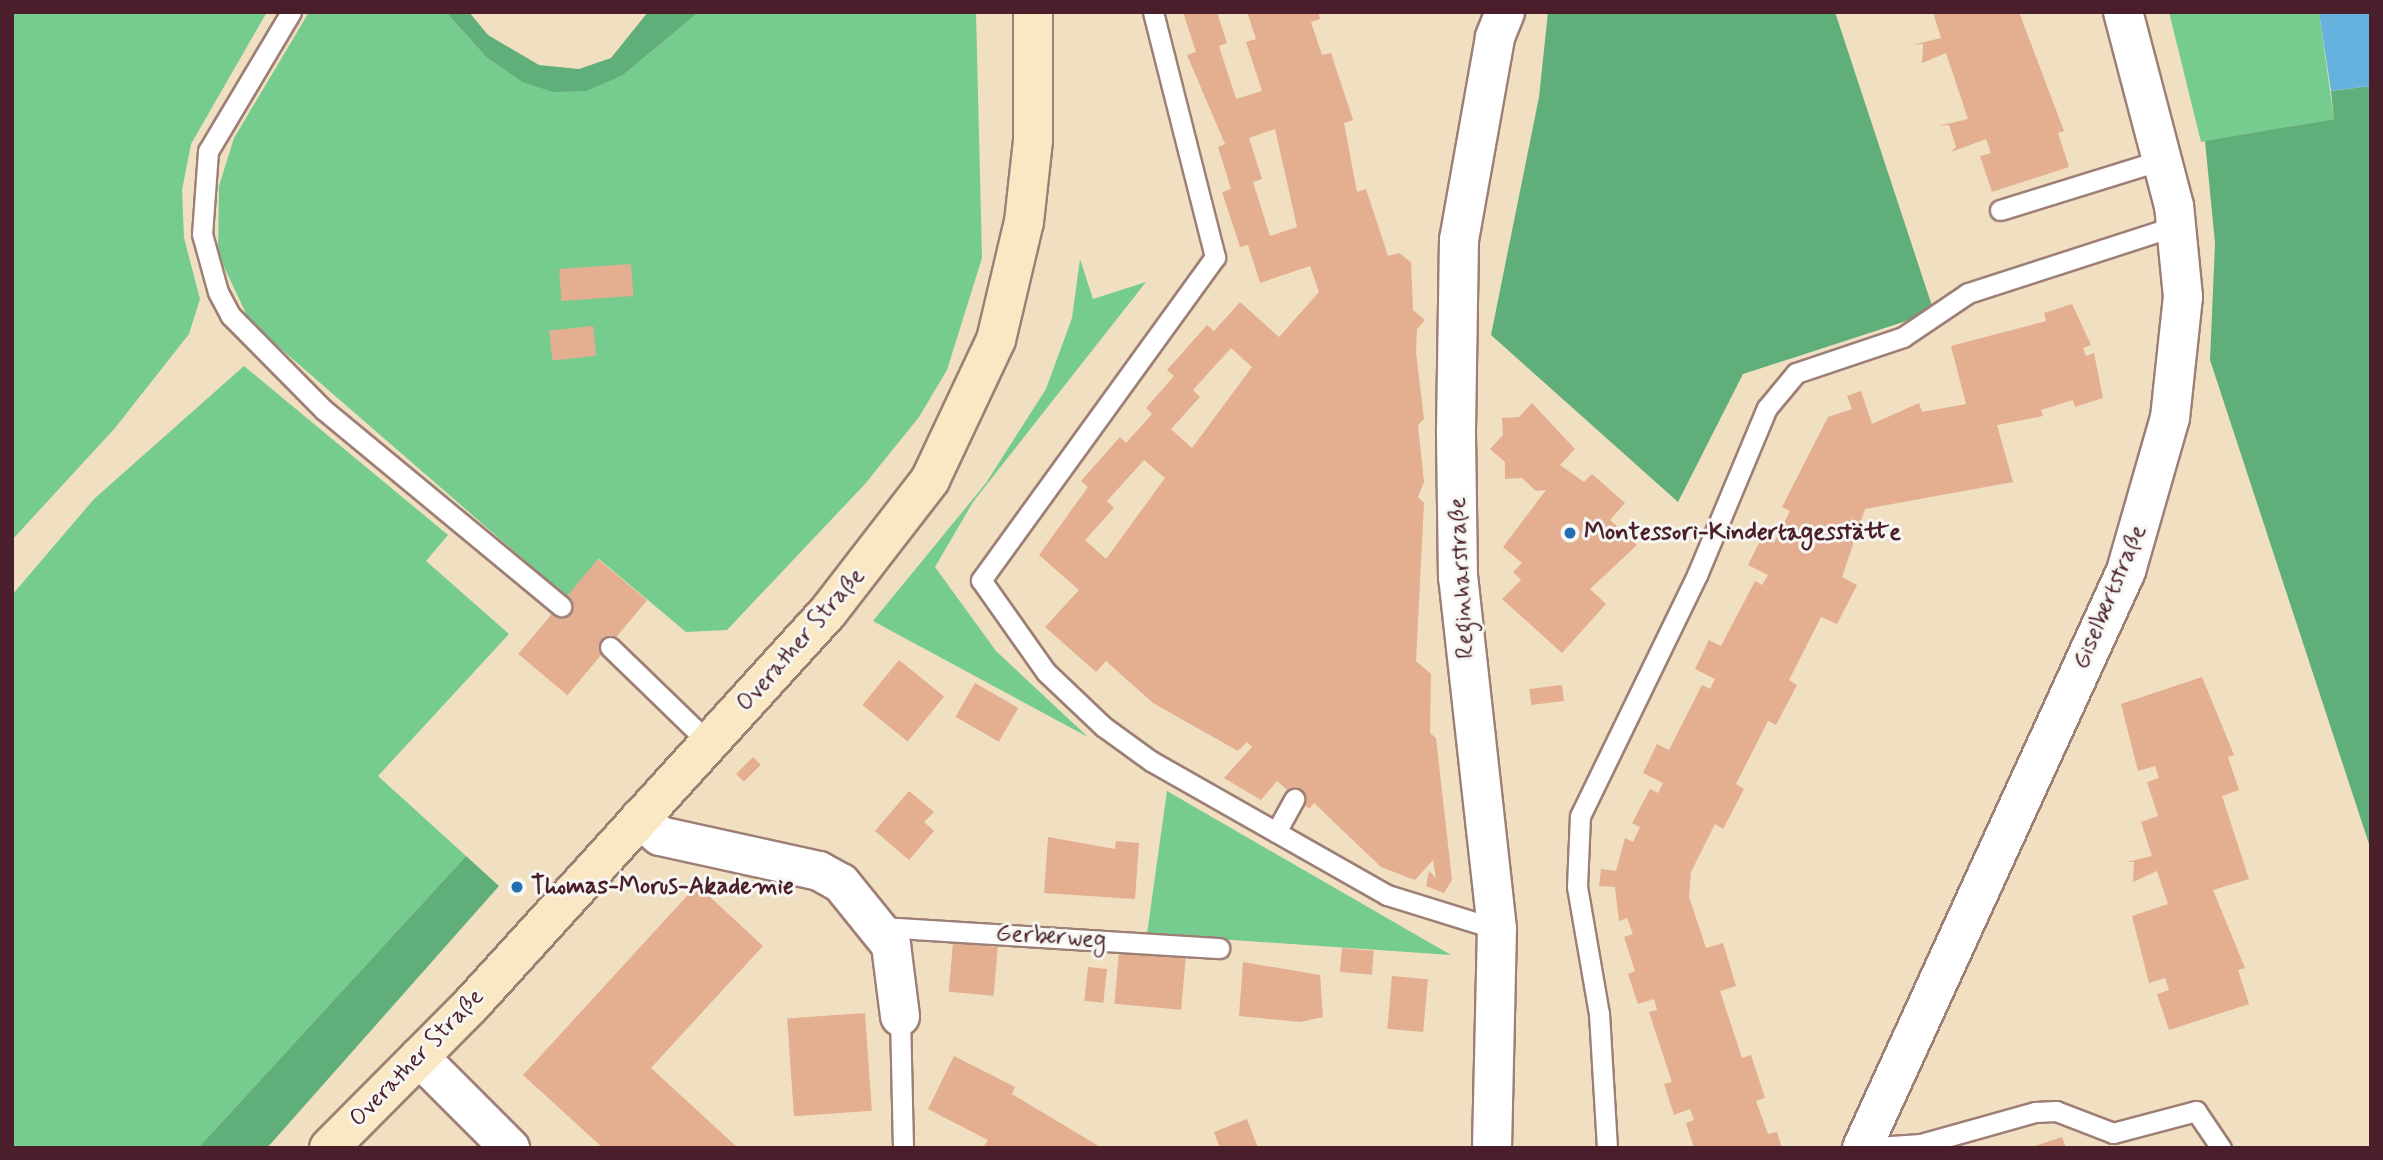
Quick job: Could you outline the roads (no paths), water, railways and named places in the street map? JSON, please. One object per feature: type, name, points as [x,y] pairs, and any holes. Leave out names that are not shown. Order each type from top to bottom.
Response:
[{"type":"main road","name":"Overather Straße","points":[[329,1148],[419,1057],[640,818],[894,532],[930,480],[979,383],[1024,222],[1033,140],[1033,12]]},
{"type":"street","name":"Reginharstraße","points":[[1492,1148],[1497,929],[1458,579],[1456,430],[1459,240],[1495,37],[1505,12]]},
{"type":"street","name":"Giselbertstraße","points":[[1862,1148],[2126,571],[2148,506],[2170,418],[2183,297],[2176,226],[2162,160],[2123,12]]},
{"type":"street","points":[[640,818],[660,836],[699,848],[819,871],[841,883],[883,927],[895,959],[900,1016]]},
{"type":"street","points":[[419,1057],[510,1148]]},
{"type":"lane","points":[[291,12],[208,151],[202,233],[218,292],[231,316],[324,410],[561,606]]},
{"type":"lane","points":[[1153,12],[1215,257],[981,580],[1046,671],[1104,727],[1276,832],[1387,895],[1497,929]]},
{"type":"lane","points":[[2000,210],[2162,160]]},
{"type":"lane","points":[[1607,1148],[1599,1014],[1577,887],[1580,816],[1697,575],[1768,408],[1796,373],[1903,337],[1968,293],[2176,226]]},
{"type":"lane","points":[[610,647],[708,742]]},
{"type":"lane","points":[[1276,832],[1294,799]]},
{"type":"lane","name":"Gerberweg","points":[[883,927],[1219,948]]},
{"type":"lane","points":[[900,1016],[903,1148]]},
{"type":"lane","points":[[1862,1148],[1921,1144],[2035,1112],[2056,1111],[2113,1133],[2196,1111],[2221,1148]]},
{"type":"water","points":[[2319,12],[2371,12],[2371,86],[2331,91]]},
{"type":"place","name":"Montessori-Kindertagesstätte","points":[[1570,533]]},
{"type":"place","name":"Thomas-Morus-Akademie","points":[[517,887]]}]
